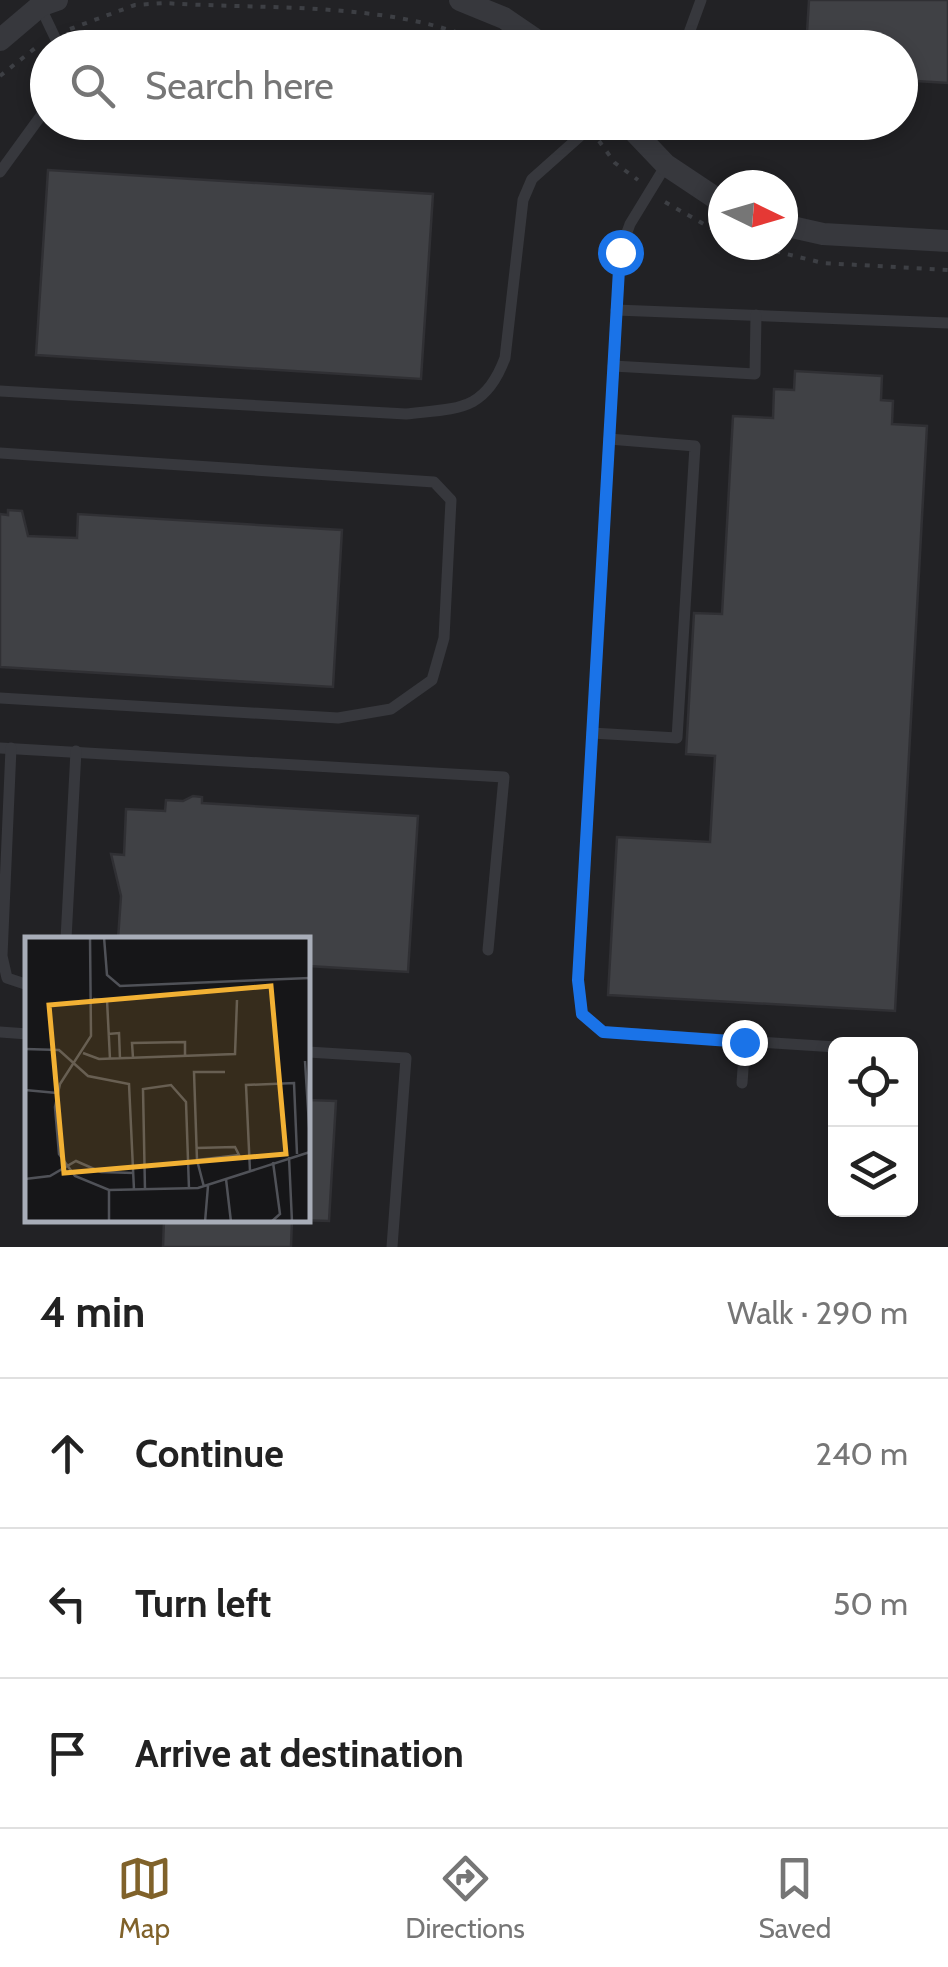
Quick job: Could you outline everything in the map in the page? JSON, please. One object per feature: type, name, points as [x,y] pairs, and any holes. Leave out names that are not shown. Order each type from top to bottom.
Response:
[{"type":"street","points":[[460,0],[504,18],[522,30]]},
{"type":"street","points":[[0,40],[44,2]]},
{"type":"street","points":[[642,140],[666,165],[708,193]]},
{"type":"street","points":[[798,228],[823,234],[948,242]]},
{"type":"lane","points":[[691,30],[701,0]]},
{"type":"lane","points":[[44,2],[54,30]]},
{"type":"lane","points":[[0,172],[30,131]]},
{"type":"lane","points":[[0,392],[406,414],[466,407],[496,382],[505,358],[522,200],[532,179],[576,140]]},
{"type":"lane","points":[[666,165],[625,238],[616,310],[578,980],[582,1014],[603,1032],[828,1047]]},
{"type":"lane","points":[[616,310],[948,323]]},
{"type":"lane","points":[[613,366],[755,374],[756,315]]},
{"type":"lane","points":[[592,732],[677,738],[696,446],[609,439]]},
{"type":"lane","points":[[0,454],[434,482],[451,500],[444,638],[432,680],[391,710],[338,718],[0,698]]},
{"type":"lane","points":[[25,984],[7,978],[2,956],[5,748],[504,777],[488,950]]},
{"type":"lane","points":[[66,937],[76,751]]},
{"type":"lane","points":[[0,1032],[25,1034]]},
{"type":"lane","points":[[742,1084],[744,1042]]},
{"type":"lane","points":[[310,1052],[406,1058],[392,1247]]},
{"type":"path","points":[[76,30],[98,16],[164,2],[397,16],[456,30]]},
{"type":"path","points":[[0,76],[30,58]]},
{"type":"path","points":[[798,257],[823,263],[948,270]]},
{"type":"shaded area","points":[[0,0],[948,0],[948,1247],[0,1247]]},
{"type":"building","points":[[809,0],[948,0],[948,83],[918,81],[918,30],[807,30]]},
{"type":"building","points":[[48,170],[433,194],[421,379],[36,355]]},
{"type":"building","points":[[795,371],[882,376],[881,400],[893,401],[892,424],[927,426],[895,1011],[608,995],[617,837],[710,842],[715,756],[686,754],[694,613],[722,614],[733,416],[773,418],[774,389],[794,390]]},
{"type":"building","points":[[8,510],[22,511],[28,536],[77,538],[78,514],[342,530],[333,687],[0,667],[0,514],[8,515]]},
{"type":"building","points":[[193,796],[202,797],[202,803],[418,816],[408,972],[310,966],[310,937],[118,937],[121,896],[111,854],[124,855],[126,809],[165,811],[166,800],[183,801]]},
{"type":"building","points":[[310,1100],[336,1101],[329,1221],[310,1220]]},
{"type":"building","points":[[164,1222],[292,1222],[291,1247],[163,1247]]},
{"type":"route","points":[[620,252],[578,980],[582,1014],[603,1032],[744,1042]]}]
